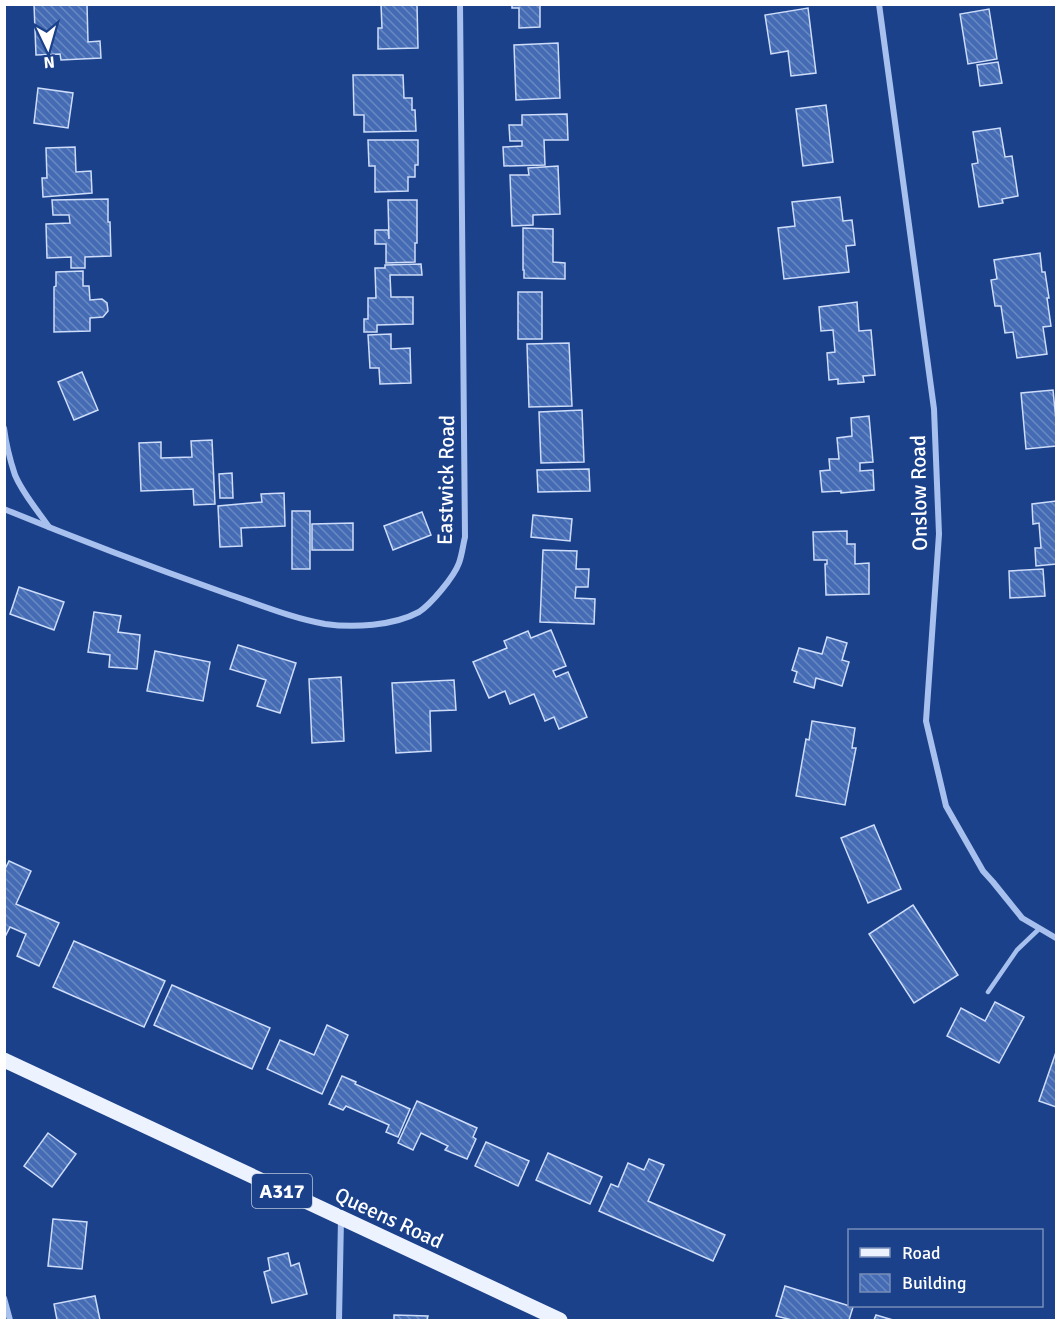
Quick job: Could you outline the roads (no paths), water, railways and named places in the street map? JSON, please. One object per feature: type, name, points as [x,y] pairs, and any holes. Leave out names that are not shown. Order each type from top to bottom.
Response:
[{"type":"main road","name":"Queens Road","points":[[4,1060],[560,1320]]},
{"type":"street","name":"Eastwick Road","points":[[4,509],[177,576],[300,618],[326,624],[360,626],[391,622],[419,611],[438,595],[459,564],[465,537],[460,4]]},
{"type":"street","name":"Onslow Road","points":[[879,4],[934,410],[939,534],[927,721],[946,806],[983,871],[1022,918],[1056,938]]},
{"type":"street","points":[[4,428],[16,476],[50,528]]},
{"type":"street","points":[[339,1320],[340,1218]]},
{"type":"street","points":[[4,1298],[10,1320]]},
{"type":"lane","points":[[988,992],[1017,950],[1039,929]]}]
